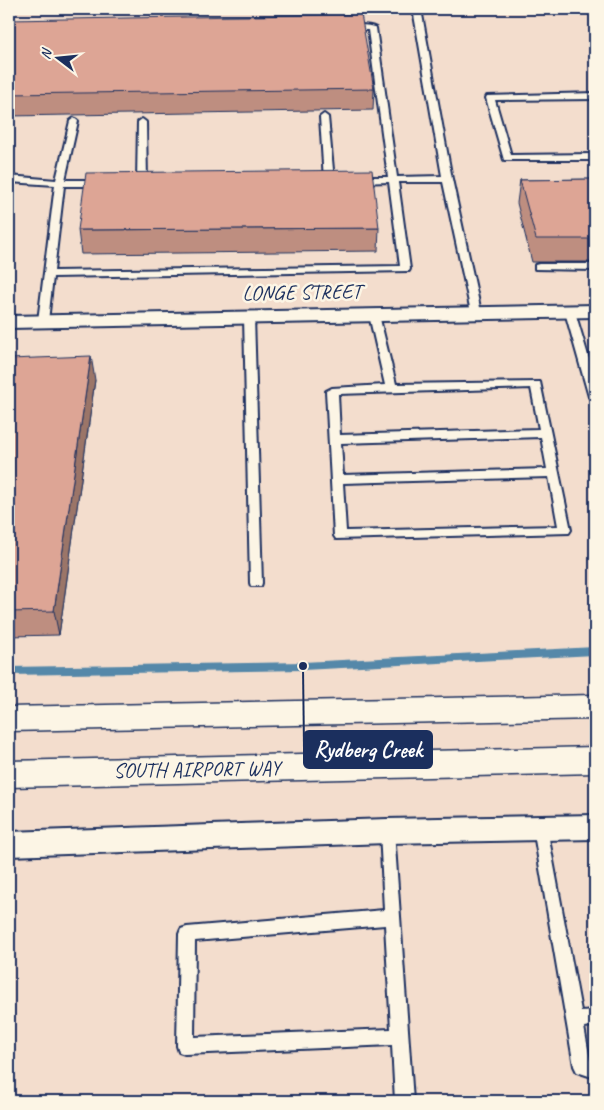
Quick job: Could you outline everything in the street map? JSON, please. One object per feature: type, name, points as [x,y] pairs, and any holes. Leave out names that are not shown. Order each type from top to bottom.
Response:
[{"type":"main road","points":[[9,719],[595,708]]},
{"type":"main road","name":"SOUTH AIRPORT WAY","points":[[9,774],[595,760]]},
{"type":"street","name":"LONGE STREET","points":[[9,322],[595,311]]},
{"type":"street","points":[[9,844],[387,830],[595,826]]},
{"type":"lane","points":[[417,9],[447,179],[476,312]]},
{"type":"lane","points":[[49,274],[405,268],[372,28],[332,28]]},
{"type":"lane","points":[[595,96],[490,98],[507,158],[595,156]]},
{"type":"lane","points":[[324,117],[333,180],[447,179]]},
{"type":"lane","points":[[43,321],[60,183],[74,121]]},
{"type":"lane","points":[[142,122],[142,182]]},
{"type":"lane","points":[[9,179],[60,183],[115,182]]},
{"type":"lane","points":[[539,267],[595,267]]},
{"type":"lane","points":[[570,312],[591,365],[595,396]]},
{"type":"lane","points":[[374,314],[391,388]]},
{"type":"lane","points":[[249,316],[256,583]]},
{"type":"lane","points":[[536,384],[546,433],[565,530],[340,536],[332,391],[536,384]]},
{"type":"lane","points":[[334,439],[546,433]]},
{"type":"lane","points":[[337,479],[554,473]]},
{"type":"lane","points":[[540,828],[583,1066],[595,1070]]},
{"type":"lane","points":[[387,830],[404,1101]]},
{"type":"lane","points":[[392,917],[187,934],[185,1046],[400,1037]]},
{"type":"lane","points":[[575,1019],[595,1018]]},
{"type":"building","points":[[361,14],[374,89],[9,94],[9,20]]},
{"type":"building","points":[[372,170],[379,228],[78,230],[86,173]]},
{"type":"building","points":[[595,179],[595,239],[536,239],[520,180]]},
{"type":"building","points":[[91,356],[54,611],[9,612],[9,359]]},
{"type":"waterway","points":[[9,671],[303,666],[595,651]]},
{"type":"place","name":"Rydberg Creek","points":[[303,666]]}]
